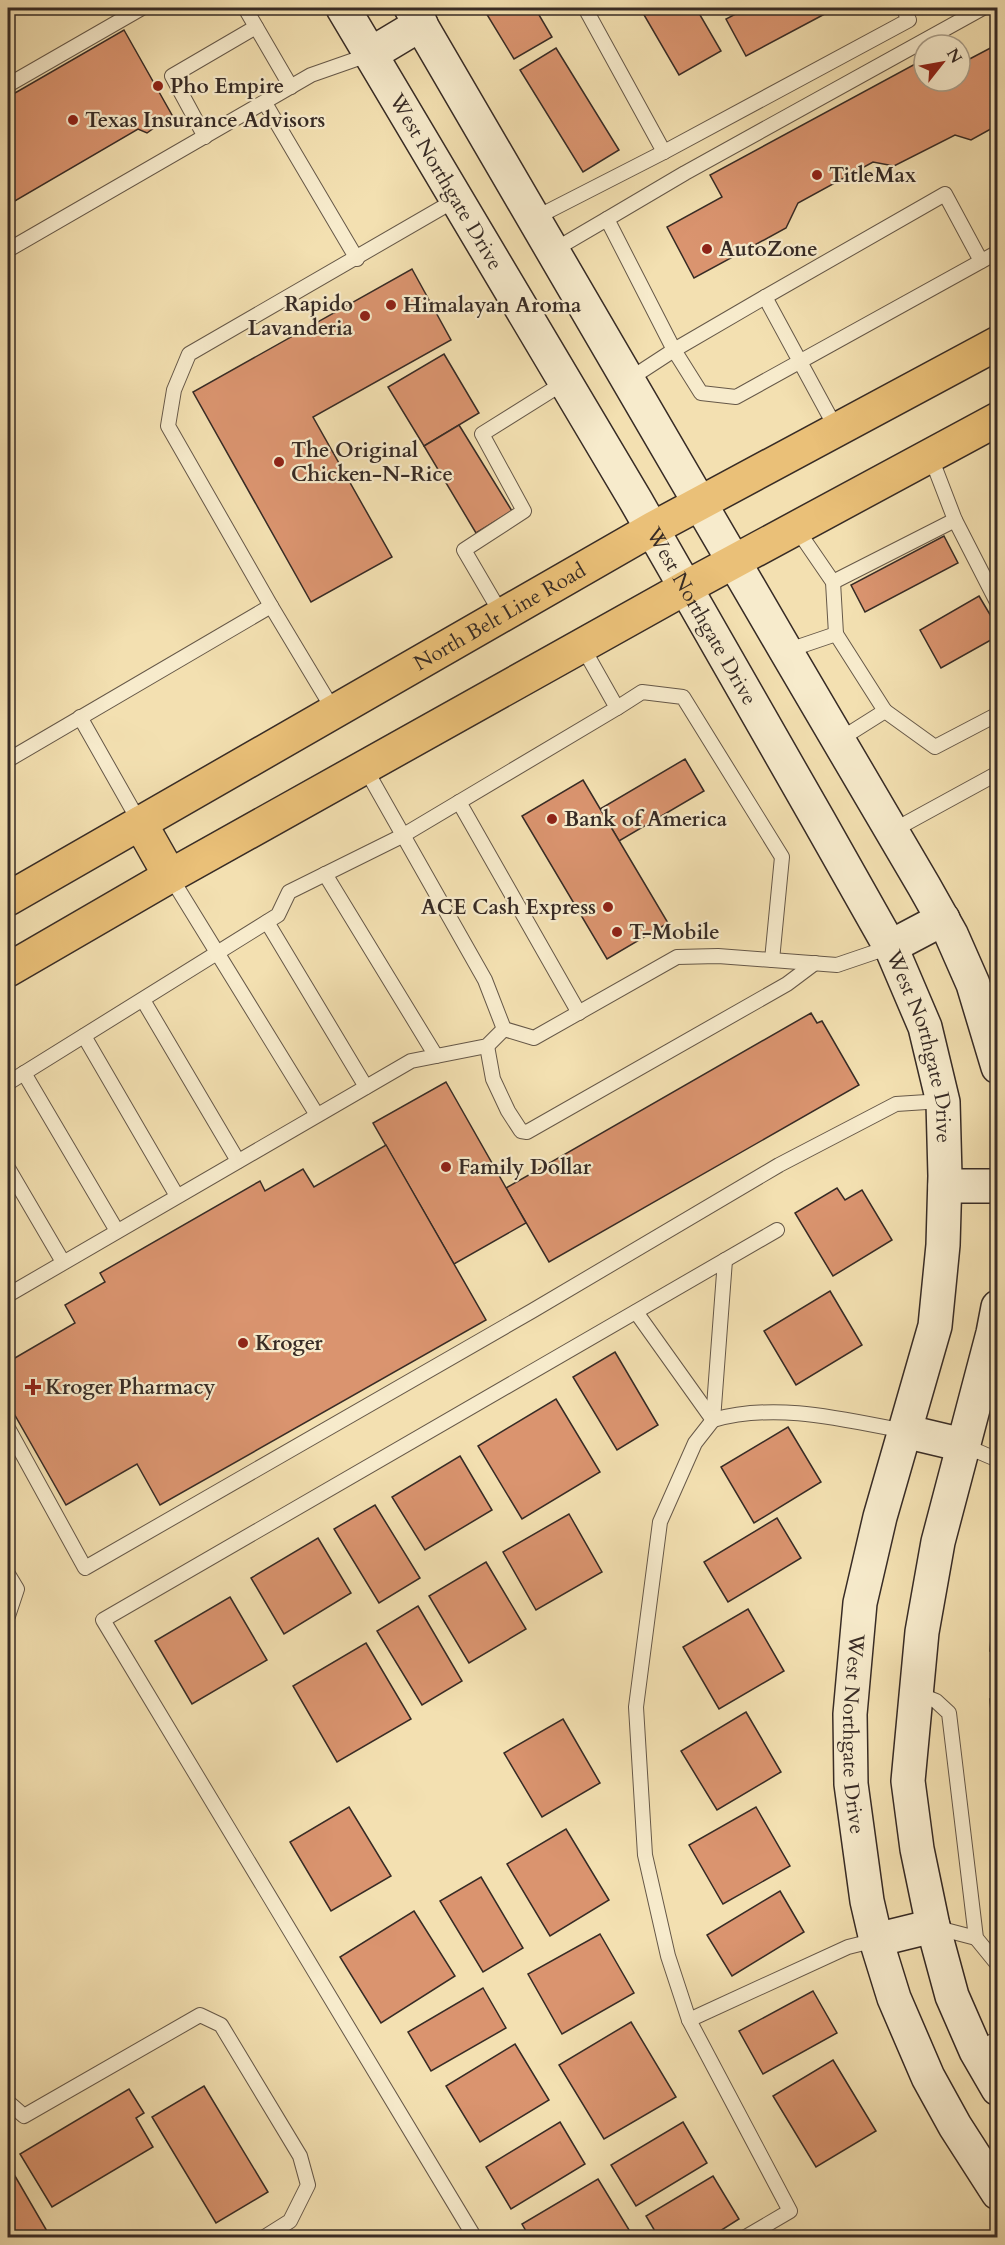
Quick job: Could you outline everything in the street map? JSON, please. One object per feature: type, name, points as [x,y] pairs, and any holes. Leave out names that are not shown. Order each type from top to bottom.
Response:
[{"type":"main road","name":"West Northgate Drive","points":[[344,8],[652,529],[890,947],[925,1028],[943,1101],[945,1186],[943,1245],[935,1326],[880,1516],[860,1603],[850,1714],[851,1784],[859,1853],[876,1940],[894,1998],[928,2077],[955,2126],[998,2193]]},
{"type":"main road","points":[[371,54],[416,16],[943,919],[973,984],[996,1054]]},
{"type":"main road","name":"North Belt Line Road","points":[[8,899],[652,529],[998,343]]},
{"type":"main road","points":[[8,970],[170,876],[685,588],[998,419]]},
{"type":"main road","points":[[140,823],[170,876]]},
{"type":"main road","points":[[890,947],[943,919]]},
{"type":"main road","points":[[945,1186],[998,1186]]},
{"type":"main road","points":[[998,1307],[938,1542],[922,1632],[908,1781],[917,1849],[933,1926],[952,1996],[987,2045],[998,2090]]},
{"type":"main road","points":[[904,1431],[963,1445]]},
{"type":"main road","points":[[876,1940],[933,1926]]},
{"type":"lane","points":[[8,85],[142,8]]},
{"type":"lane","points":[[244,8],[291,87]]},
{"type":"lane","points":[[585,8],[664,152]]},
{"type":"lane","points":[[535,218],[664,152],[909,20],[903,8]]},
{"type":"lane","points":[[554,250],[685,172],[983,8]]},
{"type":"lane","points":[[206,136],[172,76],[256,27]]},
{"type":"lane","points":[[8,250],[311,75],[371,54]]},
{"type":"lane","points":[[265,103],[357,259]]},
{"type":"lane","points":[[628,380],[674,350],[945,194],[981,261]]},
{"type":"lane","points":[[335,711],[270,606],[168,426],[174,390],[189,354],[357,259],[457,199]]},
{"type":"lane","points":[[607,219],[674,350],[701,393],[724,396],[736,397],[998,252]]},
{"type":"lane","points":[[765,297],[837,430]]},
{"type":"lane","points":[[502,615],[464,550],[524,512],[482,434],[565,382]]},
{"type":"lane","points":[[930,455],[955,520],[998,604]]},
{"type":"lane","points":[[832,582],[955,520]]},
{"type":"lane","points":[[796,528],[832,582],[836,634],[885,711],[935,747],[998,714]]},
{"type":"lane","points":[[8,760],[270,606]]},
{"type":"lane","points":[[786,651],[836,634]]},
{"type":"lane","points":[[582,646],[617,708]]},
{"type":"lane","points":[[8,1083],[278,915],[289,892],[402,836],[642,692],[683,697],[782,857],[772,960]]},
{"type":"lane","points":[[838,740],[885,711]]},
{"type":"lane","points":[[80,717],[140,823]]},
{"type":"lane","points":[[365,768],[485,980],[504,1029]]},
{"type":"lane","points":[[892,831],[998,773]]},
{"type":"lane","points":[[459,802],[579,1012]]},
{"type":"lane","points":[[325,874],[436,1056]]},
{"type":"lane","points":[[170,876],[317,1115]]},
{"type":"lane","points":[[267,922],[366,1087]]},
{"type":"lane","points":[[504,1029],[534,1038],[677,957],[718,956],[837,965],[890,947]]},
{"type":"lane","points":[[487,1046],[493,1079],[508,1111],[521,1131],[527,1132],[787,984],[815,963]]},
{"type":"lane","points":[[143,1000],[237,1161]]},
{"type":"lane","points":[[8,1294],[411,1061],[487,1046],[504,1029]]},
{"type":"lane","points":[[84,1036],[177,1196]]},
{"type":"lane","points":[[24,1073],[117,1231]]},
{"type":"lane","points":[[8,1428],[85,1568],[532,1311],[779,1165],[896,1104],[943,1101]]},
{"type":"lane","points":[[8,1167],[63,1262]]},
{"type":"lane","points":[[475,2238],[104,1620],[777,1230]]},
{"type":"lane","points":[[725,1260],[713,1420],[695,1443],[660,1522],[636,1707],[645,1855],[668,1956],[689,2020],[790,2211],[744,2238]]},
{"type":"lane","points":[[636,1312],[713,1420]]},
{"type":"lane","points":[[713,1420],[734,1414],[811,1413],[904,1431]]},
{"type":"lane","points":[[963,1445],[998,1460]]},
{"type":"lane","points":[[8,1574],[17,1589],[8,1616]]},
{"type":"lane","points":[[916,1694],[936,1701],[949,1713],[976,1938],[998,1965]]},
{"type":"lane","points":[[933,1926],[976,1938]]},
{"type":"lane","points":[[689,2020],[848,1947],[876,1940]]},
{"type":"lane","points":[[8,2102],[24,2116],[200,2015],[221,2025],[300,2156],[308,2185],[290,2221],[263,2238]]},
{"type":"building","points":[[483,8],[535,8],[552,37],[514,59]]},
{"type":"building","points":[[640,8],[696,8],[721,51],[679,75]]},
{"type":"building","points":[[747,8],[836,8],[746,56],[726,19]]},
{"type":"building","points":[[124,30],[172,115],[147,133],[138,129],[8,205],[8,97]]},
{"type":"building","points":[[998,44],[998,125],[971,140],[955,135],[894,166],[873,162],[798,203],[786,228],[694,278],[667,227],[722,197],[710,175],[912,66],[912,93],[972,93],[972,58]]},
{"type":"building","points":[[556,48],[619,150],[583,172],[520,70]]},
{"type":"building","points":[[412,269],[451,340],[313,417],[392,557],[311,602],[193,392]]},
{"type":"building","points":[[444,354],[479,413],[424,446],[388,387]]},
{"type":"building","points":[[459,425],[512,511],[476,533],[424,446]]},
{"type":"building","points":[[944,536],[958,563],[865,612],[851,585]]},
{"type":"building","points":[[979,596],[998,628],[998,636],[941,668],[920,630]]},
{"type":"building","points":[[685,759],[704,791],[619,841],[600,809]]},
{"type":"building","points":[[583,780],[668,923],[607,959],[522,816]]},
{"type":"building","points":[[811,1013],[817,1023],[822,1021],[859,1085],[549,1262],[506,1188]]},
{"type":"building","name":"Family Dollar","points":[[446,1082],[526,1223],[454,1264],[373,1123]]},
{"type":"building","name":"Kroger","points":[[386,1145],[486,1320],[160,1505],[137,1464],[66,1505],[8,1403],[8,1362],[75,1323],[65,1305],[105,1282],[100,1273],[260,1181],[265,1191],[303,1169],[314,1187]]},
{"type":"building","points":[[837,1188],[845,1200],[862,1190],[892,1240],[833,1276],[795,1213]]},
{"type":"building","points":[[830,1291],[862,1345],[796,1385],[764,1331]]},
{"type":"building","points":[[615,1352],[658,1425],[617,1450],[573,1377]]},
{"type":"building","points":[[556,1399],[600,1472],[522,1519],[478,1446]]},
{"type":"building","points":[[788,1427],[821,1482],[754,1523],[721,1467]]},
{"type":"building","points":[[460,1456],[492,1510],[425,1550],[392,1497]]},
{"type":"building","points":[[375,1505],[420,1578],[379,1603],[334,1529]]},
{"type":"building","points":[[569,1514],[602,1572],[536,1610],[503,1552]]},
{"type":"building","points":[[777,1518],[801,1558],[728,1602],[704,1562]]},
{"type":"building","points":[[318,1538],[351,1593],[284,1634],[251,1578]]},
{"type":"building","points":[[998,1546],[998,1651],[990,1651]]},
{"type":"building","points":[[486,1562],[526,1629],[469,1663],[429,1596]]},
{"type":"building","points":[[230,1597],[267,1660],[192,1704],[155,1641]]},
{"type":"building","points":[[418,1606],[462,1681],[422,1705],[377,1631]]},
{"type":"building","points":[[748,1609],[784,1671],[719,1709],[683,1647]]},
{"type":"building","points":[[366,1643],[411,1719],[337,1762],[293,1686]]},
{"type":"building","points":[[990,1699],[998,1699],[998,1802]]},
{"type":"building","points":[[746,1712],[781,1772],[717,1810],[681,1751]]},
{"type":"building","points":[[563,1719],[600,1783],[542,1817],[504,1753]]},
{"type":"building","points":[[349,1807],[391,1876],[331,1911],[290,1842]]},
{"type":"building","points":[[756,1807],[790,1866],[723,1904],[689,1845]]},
{"type":"building","points":[[566,1829],[609,1900],[550,1936],[507,1864]]},
{"type":"building","points":[[481,1877],[523,1948],[483,1972],[440,1901]]},
{"type":"building","points":[[780,1891],[804,1932],[732,1976],[707,1935]]},
{"type":"building","points":[[414,1911],[455,1976],[381,2023],[340,1957]]},
{"type":"building","points":[[600,1934],[634,1993],[562,2034],[528,1974]]},
{"type":"building","points":[[483,1988],[506,2028],[431,2071],[408,2032]]},
{"type":"building","points":[[813,1991],[837,2033],[763,2074],[739,2031]]},
{"type":"building","points":[[631,2022],[676,2097],[604,2139],[559,2065]]},
{"type":"building","points":[[515,2044],[549,2100],[480,2142],[446,2086]]},
{"type":"building","points":[[833,2060],[876,2131],[816,2167],[773,2096]]},
{"type":"building","points":[[204,2086],[268,2192],[216,2223],[152,2117]]},
{"type":"building","points":[[129,2089],[144,2113],[136,2118],[153,2147],[52,2207],[20,2154]]},
{"type":"building","points":[[560,2122],[585,2164],[511,2209],[486,2167]]},
{"type":"building","points":[[683,2122],[707,2163],[636,2206],[611,2165]]},
{"type":"building","points":[[8,2164],[51,2238],[8,2238]]},
{"type":"building","points":[[713,2176],[739,2219],[709,2238],[659,2238],[646,2216]]},
{"type":"building","points":[[598,2179],[634,2238],[530,2238],[522,2224]]},
{"type":"place","name":"Pho Empire","points":[[158,86]]},
{"type":"place","name":"Texas Insurance Advisors","points":[[73,120]]},
{"type":"place","name":"TitleMax","points":[[817,175]]},
{"type":"place","name":"AutoZone","points":[[707,249]]},
{"type":"place","name":"Himalayan Aroma","points":[[391,305]]},
{"type":"place","name":"Rapido Lavanderia","points":[[365,316]]},
{"type":"place","name":"The Original Chicken-N-Rice","points":[[279,462]]},
{"type":"place","name":"Bank of America","points":[[552,819]]},
{"type":"place","name":"ACE Cash Express","points":[[608,907]]},
{"type":"place","name":"T-Mobile","points":[[617,932]]},
{"type":"place","name":"Family Dollar","points":[[446,1167]]},
{"type":"place","name":"Kroger","points":[[243,1343]]},
{"type":"place","name":"Kroger Pharmacy","points":[[33,1387]]}]
